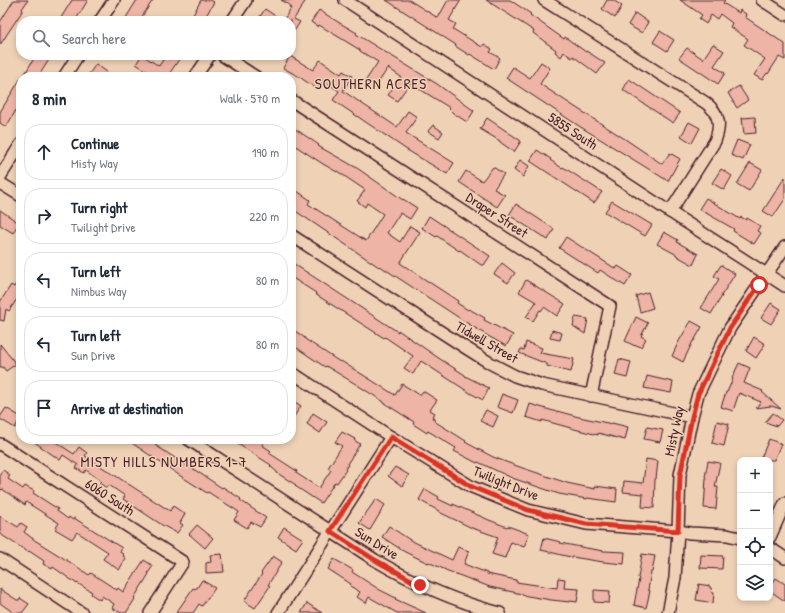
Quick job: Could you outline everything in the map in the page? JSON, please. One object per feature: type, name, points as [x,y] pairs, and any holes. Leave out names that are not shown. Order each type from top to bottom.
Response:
[{"type":"street","points":[[103,16],[114,0]]},
{"type":"street","points":[[235,16],[246,0]]},
{"type":"street","name":"5855 South","points":[[345,0],[785,286]]},
{"type":"street","points":[[544,0],[711,107],[719,122],[719,128],[715,141],[670,212]]},
{"type":"street","points":[[762,0],[785,15]]},
{"type":"street","points":[[67,72],[75,60]]},
{"type":"street","points":[[198,72],[207,60]]},
{"type":"street","points":[[230,60],[248,72]]},
{"type":"street","name":"Draper Street","points":[[296,103],[610,306],[591,396]]},
{"type":"street","points":[[0,177],[16,152]]},
{"type":"street","points":[[0,183],[16,193]]},
{"type":"street","name":"Tidwell Street","points":[[296,238],[490,364],[515,376],[542,385],[692,417]]},
{"type":"street","name":"Misty Way","points":[[668,613],[674,578],[678,531],[680,476],[698,394],[730,328],[785,247]]},
{"type":"street","name":"Twilight Drive","points":[[296,375],[391,437],[472,487],[528,510],[586,524],[727,535],[737,537]]},
{"type":"street","points":[[278,613],[391,437]]},
{"type":"street","name":"6060 South","points":[[0,444],[183,562],[150,613]]},
{"type":"street","name":"Sun Drive","points":[[196,444],[375,560],[420,585],[446,596],[500,613]]},
{"type":"street","points":[[773,530],[785,503]]},
{"type":"street","points":[[773,550],[785,558]]},
{"type":"street","points":[[0,559],[82,613]]},
{"type":"building","points":[[14,0],[28,0],[19,16],[16,16],[16,21],[0,45],[0,22]]},
{"type":"building","points":[[72,0],[88,0],[78,16],[62,16]]},
{"type":"building","points":[[137,0],[153,0],[142,16],[127,16]]},
{"type":"building","points":[[201,0],[210,0],[214,2],[206,16],[193,15]]},
{"type":"building","points":[[281,0],[306,0],[296,16],[286,16],[291,8],[289,7],[290,5]]},
{"type":"building","points":[[386,0],[409,0],[438,18],[448,0],[461,0],[449,20],[456,24],[453,29],[482,47],[484,44],[492,49],[490,52],[500,58],[494,69],[470,54],[469,55]]},
{"type":"building","points":[[486,0],[510,0],[564,39],[565,37],[605,63],[597,74],[573,56],[572,58],[564,52],[561,57],[555,52],[556,50],[533,33],[534,31]]},
{"type":"building","points":[[607,0],[613,0],[622,6],[615,18],[602,9]]},
{"type":"building","points":[[680,0],[725,0],[723,3],[739,13],[740,10],[746,14],[745,17],[785,44],[785,60],[779,57],[768,74],[767,73],[762,80],[754,75],[765,59],[744,45],[748,39],[730,27],[732,23],[720,14],[717,19],[711,15],[706,24],[699,19],[702,15]]},
{"type":"building","points":[[265,9],[276,16],[260,16]]},
{"type":"building","points":[[319,10],[437,84],[473,110],[474,111],[467,122],[453,113],[449,109],[450,108],[410,83],[397,101],[388,95],[401,77],[388,68],[376,86],[366,80],[378,62],[319,25],[318,27],[311,22]]},
{"type":"building","points":[[635,13],[648,22],[642,33],[628,25]]},
{"type":"building","points":[[296,20],[300,22],[296,28]]},
{"type":"building","points":[[660,31],[674,40],[667,51],[653,42]]},
{"type":"building","points":[[713,44],[724,51],[714,66],[725,73],[718,84],[679,58],[687,48],[703,59]]},
{"type":"building","points":[[33,60],[49,60],[41,72],[26,72]]},
{"type":"building","points":[[139,60],[150,60],[159,66],[163,60],[179,60],[170,72],[148,72],[136,64]]},
{"type":"building","points":[[288,60],[296,60],[313,70],[320,60],[341,74],[343,71],[352,76],[343,91],[397,127],[408,111],[417,117],[406,133],[454,163],[447,174],[407,150],[333,100],[339,91],[323,80],[317,89],[296,75],[296,72],[290,72],[283,68]]},
{"type":"building","points":[[541,62],[550,68],[540,84],[662,164],[670,153],[680,159],[668,181],[579,126],[506,78],[513,67],[530,78]]},
{"type":"building","points":[[96,64],[107,72],[90,72]]},
{"type":"building","points":[[629,79],[680,113],[673,123],[623,90]]},
{"type":"building","points":[[16,86],[16,110],[6,127],[0,123],[0,112]]},
{"type":"building","points":[[739,86],[748,100],[737,108],[728,93]]},
{"type":"building","points":[[755,117],[756,133],[744,134],[742,118]]},
{"type":"building","points":[[487,118],[521,141],[514,152],[500,141],[480,129]]},
{"type":"building","points":[[689,122],[700,128],[692,143],[681,136]]},
{"type":"building","points":[[433,125],[443,132],[439,138],[428,131]]},
{"type":"building","points":[[296,129],[319,145],[318,146],[357,168],[417,208],[410,219],[400,213],[387,233],[400,242],[410,226],[420,232],[400,263],[458,301],[457,303],[485,318],[484,320],[513,335],[506,346],[464,321],[380,266],[379,267],[296,211],[297,191],[310,200],[308,204],[366,241],[383,214],[367,203],[365,207],[357,201],[365,190],[337,171],[323,164],[296,146]]},
{"type":"building","points":[[737,140],[750,145],[743,160],[731,155]]},
{"type":"building","points":[[537,150],[562,168],[563,167],[602,192],[594,203],[530,161]]},
{"type":"building","points":[[520,160],[529,166],[523,177],[514,170]]},
{"type":"building","points":[[750,163],[762,170],[749,191],[737,184]]},
{"type":"building","points":[[493,167],[504,174],[494,189],[505,195],[497,207],[459,182],[466,171],[482,181]]},
{"type":"building","points":[[721,169],[732,176],[724,190],[712,183]]},
{"type":"building","points":[[785,177],[785,199],[773,217],[763,211]]},
{"type":"building","points":[[706,198],[740,219],[741,217],[746,220],[747,218],[760,226],[757,231],[761,233],[754,244],[733,231],[734,229],[699,209]]},
{"type":"building","points":[[612,201],[652,225],[645,236],[605,212]]},
{"type":"building","points":[[516,204],[554,229],[548,240],[509,215]]},
{"type":"building","points":[[0,210],[16,221],[16,228],[13,233],[0,225]]},
{"type":"building","points":[[429,216],[490,256],[484,265],[481,265],[460,250],[459,251],[422,228]]},
{"type":"building","points":[[664,232],[678,240],[677,242],[698,254],[693,265],[657,244]]},
{"type":"building","points":[[566,237],[616,269],[618,266],[632,275],[625,286],[600,270],[598,273],[559,248]]},
{"type":"building","points":[[502,263],[515,273],[508,283],[494,274]]},
{"type":"building","points":[[296,265],[398,332],[398,330],[465,376],[489,388],[483,400],[421,361],[413,374],[404,368],[413,356],[315,294],[316,293],[296,280]]},
{"type":"building","points":[[721,265],[735,274],[711,314],[701,308],[719,279],[714,276]]},
{"type":"building","points":[[526,280],[565,304],[557,316],[544,307],[541,311],[540,310],[533,321],[526,317],[536,302],[519,292]]},
{"type":"building","points":[[16,284],[16,300],[9,311],[6,309],[4,321],[0,320],[0,302],[11,285],[14,287]]},
{"type":"building","points":[[648,292],[653,308],[640,312],[636,296]]},
{"type":"building","points":[[771,303],[781,309],[771,324],[761,318]]},
{"type":"building","points":[[575,317],[588,319],[585,334],[573,326]]},
{"type":"building","points":[[636,317],[648,323],[641,336],[646,339],[641,347],[625,341]]},
{"type":"building","points":[[691,321],[702,327],[693,341],[683,362],[672,356]]},
{"type":"building","points":[[552,330],[562,333],[560,340],[550,338]]},
{"type":"building","points":[[296,332],[340,362],[341,361],[395,395],[402,384],[420,395],[423,391],[437,400],[430,410],[435,413],[432,418],[435,419],[434,421],[466,441],[465,442],[493,457],[567,483],[595,489],[595,486],[617,489],[616,502],[559,494],[512,478],[478,462],[477,463],[454,451],[456,448],[428,431],[427,433],[413,424],[414,422],[384,402],[326,366],[325,367],[296,347]]},
{"type":"building","points":[[754,337],[765,344],[756,358],[746,351]]},
{"type":"building","points":[[526,342],[542,348],[540,353],[574,359],[571,372],[547,366],[547,364],[519,353],[521,349],[524,350]]},
{"type":"building","points":[[0,344],[16,364],[6,371],[3,367],[0,367]]},
{"type":"building","points":[[619,359],[631,362],[627,378],[615,375]]},
{"type":"building","points":[[739,363],[750,368],[744,383],[763,391],[762,392],[781,409],[771,406],[756,408],[761,402],[739,393],[733,411],[721,407]]},
{"type":"building","points":[[647,376],[673,382],[671,393],[644,388]]},
{"type":"building","points":[[502,394],[518,400],[513,413],[497,407]]},
{"type":"building","points":[[296,402],[301,406],[296,414]]},
{"type":"building","points":[[530,404],[557,412],[628,427],[625,440],[598,433],[598,435],[542,420],[542,422],[526,417]]},
{"type":"building","points":[[6,408],[16,414],[15,428],[0,419]]},
{"type":"building","points":[[486,410],[498,416],[493,427],[480,421]]},
{"type":"building","points":[[313,413],[327,422],[320,433],[307,424]]},
{"type":"building","points":[[773,413],[782,420],[777,426],[765,422]]},
{"type":"building","points":[[717,421],[729,424],[724,446],[712,443]]},
{"type":"building","points":[[647,427],[663,430],[660,442],[644,439]]},
{"type":"building","points":[[342,432],[355,439],[354,440],[360,444],[347,464],[346,470],[337,483],[335,482],[321,503],[277,473],[270,466],[271,465],[238,444],[263,444],[271,451],[269,453],[297,471],[296,473],[319,488],[331,470],[328,468],[342,446],[335,442]]},
{"type":"building","points":[[769,439],[781,444],[774,460],[773,457],[761,457]]},
{"type":"building","points":[[37,444],[59,444],[74,454],[79,447],[87,453],[85,456],[170,511],[173,506],[185,514],[180,523],[183,525],[177,533],[162,525],[123,499],[125,496],[109,485],[107,488],[99,483],[101,481],[86,470],[84,473],[76,468],[78,465],[63,455],[60,460]]},
{"type":"building","points":[[133,444],[156,444],[192,469],[241,499],[240,500],[266,518],[260,527],[251,522],[247,528],[234,520],[239,512],[179,475]]},
{"type":"building","points":[[646,459],[658,461],[655,479],[654,508],[642,507],[643,494],[623,492],[624,481],[643,483]]},
{"type":"building","points":[[708,461],[720,463],[715,487],[718,487],[716,509],[704,508],[705,477]]},
{"type":"building","points":[[395,467],[409,475],[402,486],[388,476]]},
{"type":"building","points":[[3,470],[10,475],[8,479],[23,489],[25,486],[34,491],[33,493],[58,509],[57,511],[68,519],[69,517],[73,520],[74,518],[122,548],[120,552],[126,558],[119,570],[103,559],[108,552],[77,532],[72,539],[55,529],[59,523],[26,502],[25,505],[2,489],[0,491],[0,474]]},
{"type":"building","points":[[425,489],[439,497],[438,499],[453,506],[453,504],[489,520],[529,534],[524,547],[511,542],[505,558],[492,554],[498,537],[472,528],[439,512],[419,500]]},
{"type":"building","points":[[376,499],[385,505],[370,530],[359,523]]},
{"type":"building","points":[[0,516],[18,527],[21,523],[27,527],[24,532],[36,541],[89,575],[91,573],[117,590],[118,588],[123,592],[144,560],[153,566],[126,613],[121,613],[112,608],[114,604],[102,596],[100,600],[91,594],[92,592],[77,584],[53,567],[52,569],[43,564],[44,561],[0,534]]},
{"type":"building","points":[[197,525],[213,538],[205,548],[189,534]]},
{"type":"building","points":[[389,526],[410,540],[452,560],[458,547],[469,551],[464,564],[487,574],[516,580],[516,582],[557,588],[558,578],[565,579],[564,588],[579,589],[577,602],[551,600],[522,595],[490,587],[428,563],[405,552],[382,537]]},
{"type":"building","points":[[284,527],[303,539],[296,549],[278,537]]},
{"type":"building","points":[[544,538],[586,548],[625,552],[624,564],[566,556],[541,550]]},
{"type":"building","points":[[222,554],[224,572],[206,573],[206,563],[211,562],[210,555]]},
{"type":"building","points":[[642,554],[655,556],[651,572],[648,590],[650,591],[646,608],[634,605]]},
{"type":"building","points":[[701,555],[723,556],[722,569],[700,568]]},
{"type":"building","points":[[273,556],[282,562],[268,585],[270,586],[255,608],[244,601]]},
{"type":"building","points":[[334,559],[353,570],[352,572],[380,590],[396,598],[395,599],[426,613],[397,613],[369,597],[366,603],[357,597],[360,592],[350,586],[351,584],[328,569]]},
{"type":"building","points":[[776,578],[785,584],[785,601],[773,593],[773,582]]},
{"type":"building","points":[[202,580],[215,588],[202,606],[199,604],[193,613],[176,613],[193,588],[197,588]]},
{"type":"building","points":[[699,584],[710,586],[712,589],[711,592],[714,593],[713,603],[696,600]]},
{"type":"building","points":[[0,589],[17,600],[20,598],[29,604],[22,613],[14,613],[0,603]]},
{"type":"building","points":[[594,590],[610,591],[609,603],[594,602]]},
{"type":"building","points":[[307,603],[322,613],[301,613]]},
{"type":"district","name":"SOUTHERN ACRES","points":[[371,84]]},
{"type":"district","name":"MISTY HILLS NUMBERS 1-7","points":[[164,462]]},
{"type":"route","points":[[420,585],[394,572],[330,531],[391,437],[472,487],[528,510],[586,524],[678,531],[680,476],[698,394],[730,328],[759,285]]}]
